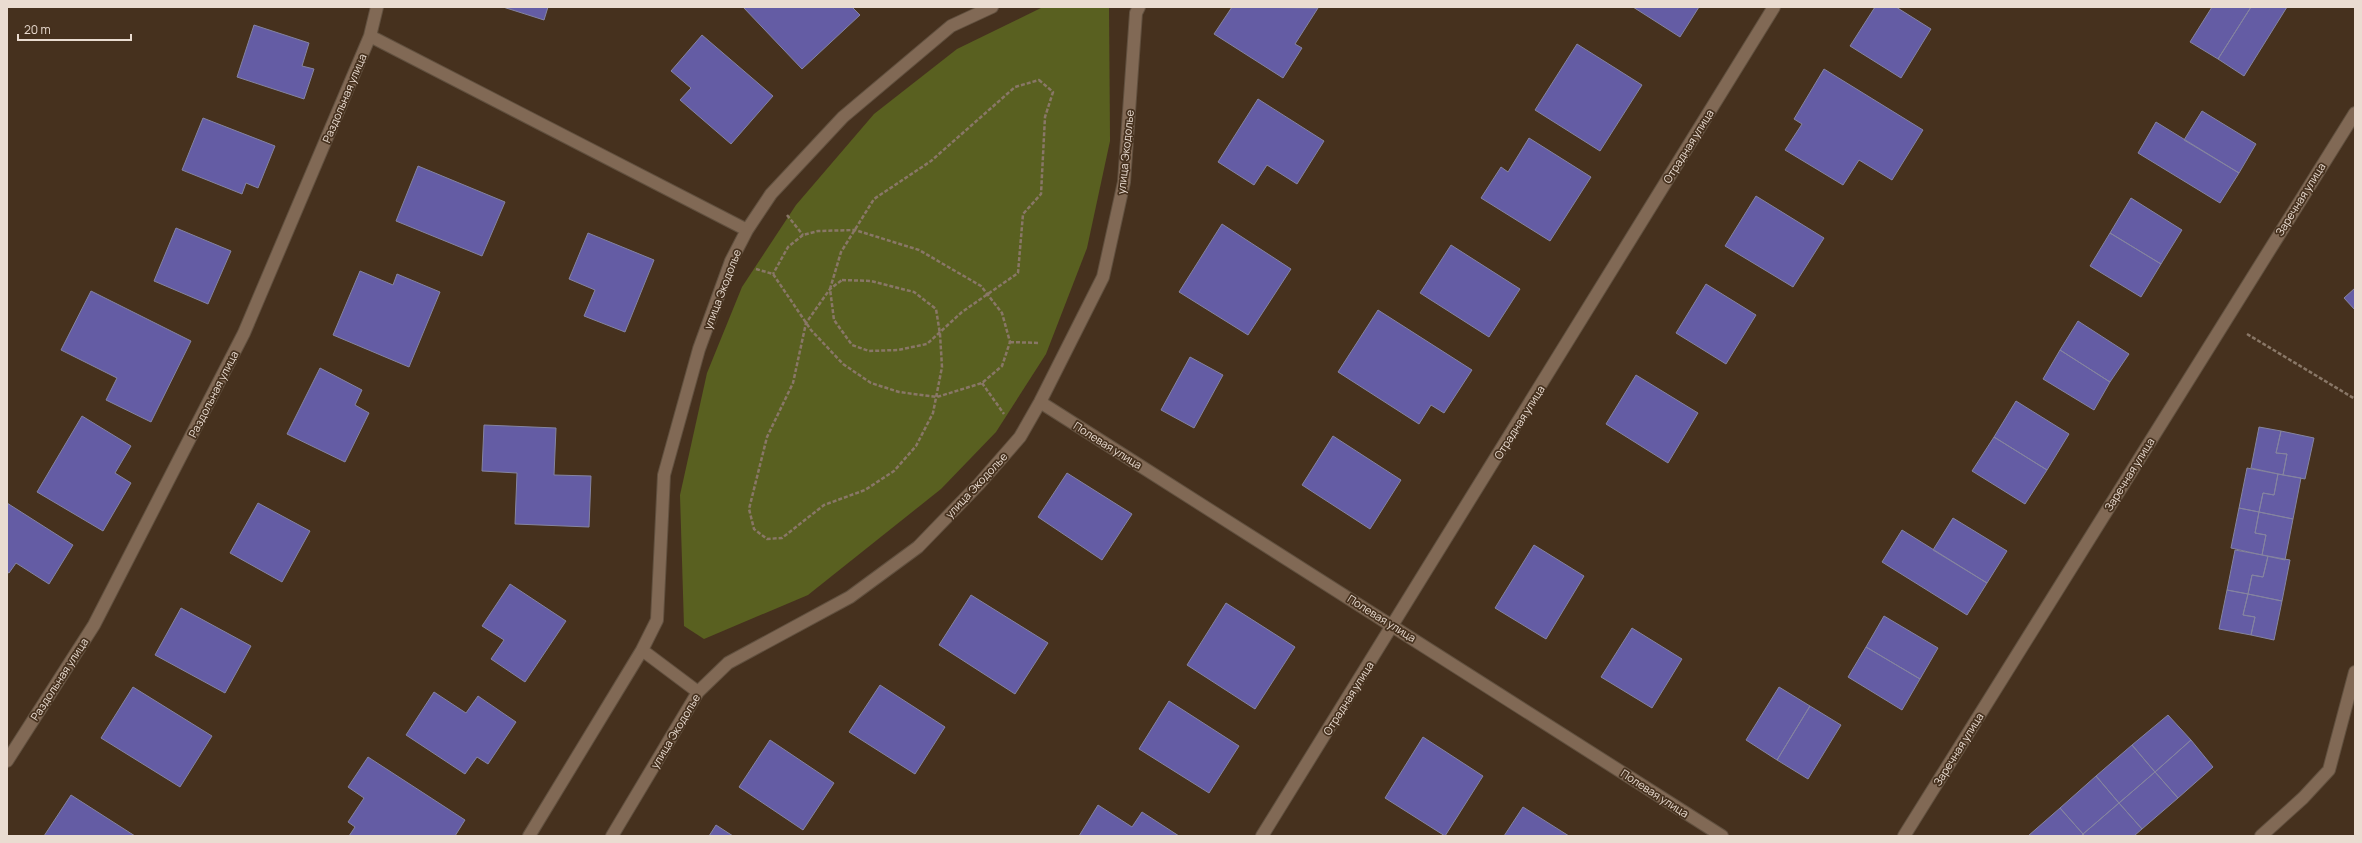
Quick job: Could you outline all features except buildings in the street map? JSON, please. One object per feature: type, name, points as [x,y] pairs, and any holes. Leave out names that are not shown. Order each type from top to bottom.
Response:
[{"type":"street","name":"Раздольная улица","points":[[7,761],[94,625],[244,333],[370,36],[377,7]]},
{"type":"street","name":"улица Экодолье","points":[[529,836],[642,650],[657,620],[664,475],[699,349],[731,261],[746,230],[771,194],[843,117],[951,26],[992,7]]},
{"type":"street","name":"улица Экодолье","points":[[612,836],[698,692],[728,663],[850,597],[918,547],[979,484],[1020,437],[1040,402],[1104,277],[1124,182],[1136,13],[1139,7]]},
{"type":"street","name":"Отрадная улица","points":[[1262,836],[1394,625],[1774,7]]},
{"type":"street","points":[[370,36],[746,230]]},
{"type":"street","name":"Заречная улица","points":[[1904,836],[2224,320],[2355,113]]},
{"type":"street","name":"Полевая улица","points":[[1040,402],[1394,625],[1722,836]]},
{"type":"street","points":[[642,650],[698,692]]},
{"type":"street","points":[[2261,836],[2303,798],[2328,770],[2355,672]]},
{"type":"path","points":[[1039,80],[1053,92],[1045,117],[1041,194],[1023,214],[1018,273],[962,312],[940,334],[927,344],[898,350],[869,351],[852,345],[834,320],[830,289],[841,252],[855,230],[874,199],[931,162],[1015,87],[1039,80]]},
{"type":"path","points":[[731,261],[773,274],[806,323],[843,364],[871,383],[899,392],[938,397],[982,383],[1002,366],[1010,342],[1002,313],[982,286],[919,250],[855,230],[818,231],[803,235],[788,247],[773,274]]},
{"type":"path","points":[[842,280],[871,281],[914,292],[936,309],[940,334],[942,368],[938,397],[933,413],[916,446],[894,471],[864,490],[824,506],[782,538],[768,540],[754,529],[749,509],[768,437],[793,383],[806,323],[830,289],[842,280]]},
{"type":"path","points":[[2224,320],[2355,399]]},
{"type":"path","points":[[982,383],[1020,437]]},
{"type":"green space","points":[[1043,7],[1109,7],[1110,141],[1087,248],[1046,354],[996,432],[941,489],[808,595],[704,639],[684,626],[680,495],[707,373],[742,287],[796,205],[874,114],[957,49]]}]
